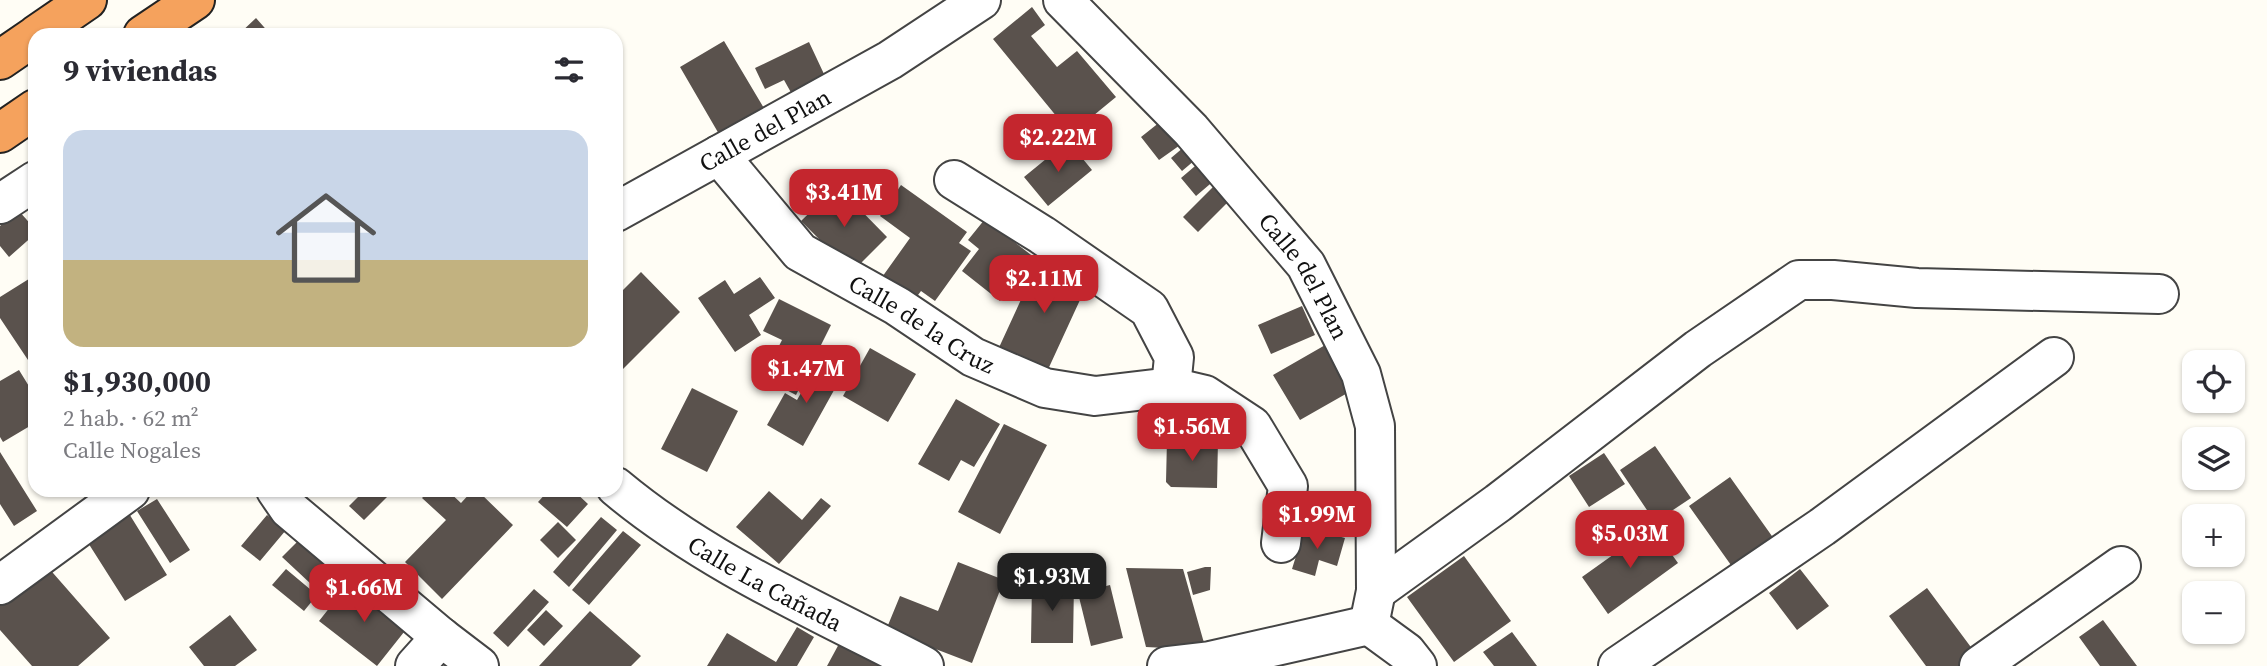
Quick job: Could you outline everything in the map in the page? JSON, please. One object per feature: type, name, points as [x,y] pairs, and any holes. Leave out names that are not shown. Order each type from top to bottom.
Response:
[{"type":"highway","points":[[46,28],[87,0]]},
{"type":"highway","points":[[153,28],[195,0]]},
{"type":"highway","points":[[0,132],[28,114]]},
{"type":"street","name":"Calle del Plan","points":[[623,208],[890,60],[981,0]]},
{"type":"street","name":"Calle del Plan","points":[[1063,0],[1191,130],[1306,265],[1361,374],[1375,426],[1373,608]]},
{"type":"street","name":"Calle de la Cruz","points":[[719,155],[800,252],[897,306],[974,358],[1045,388],[1095,396],[1171,387],[1205,394],[1252,426],[1288,486],[1281,543]]},
{"type":"street","points":[[954,180],[1042,235],[1149,309],[1174,357],[1171,387]]},
{"type":"street","points":[[0,204],[28,186]]},
{"type":"street","points":[[1167,666],[1210,661],[1373,608],[1498,503],[1698,349],[1799,280],[1833,280],[1917,288],[2159,294]]},
{"type":"street","points":[[1618,666],[1822,527],[2053,357]]},
{"type":"street","name":"Calle La Cañada","points":[[623,492],[652,517],[715,558],[924,666]]},
{"type":"street","points":[[0,585],[120,497]]},
{"type":"street","points":[[281,497],[289,509],[479,666]]},
{"type":"street","points":[[1979,666],[2121,566]]},
{"type":"street","points":[[1373,608],[1417,666]]},
{"type":"street","points":[[415,666],[441,637]]},
{"type":"building","points":[[1032,7],[1045,25],[1031,36],[1057,67],[1077,51],[1116,97],[1071,134],[993,39]]},
{"type":"building","points":[[256,18],[265,28],[245,28]]},
{"type":"building","points":[[724,41],[768,115],[723,141],[680,67]]},
{"type":"building","points":[[809,42],[831,89],[798,105],[784,80],[765,89],[755,68]]},
{"type":"building","points":[[1165,118],[1183,143],[1159,160],[1141,137]]},
{"type":"building","points":[[1068,141],[1092,170],[1048,206],[1024,177]]},
{"type":"building","points":[[1184,147],[1195,160],[1182,171],[1171,158]]},
{"type":"building","points":[[1201,161],[1216,179],[1196,196],[1181,178]]},
{"type":"building","points":[[1217,183],[1232,198],[1198,232],[1183,217]]},
{"type":"building","points":[[901,185],[967,232],[959,243],[971,251],[935,301],[921,291],[912,303],[880,280],[910,238],[880,216]]},
{"type":"building","points":[[837,186],[887,237],[852,272],[801,221]]},
{"type":"building","points":[[18,210],[28,221],[28,240],[9,257],[0,246],[0,226]]},
{"type":"building","points":[[985,219],[1035,258],[1000,301],[962,271],[979,249],[968,240]]},
{"type":"building","points":[[1042,254],[1091,276],[1045,376],[996,354]]},
{"type":"building","points":[[641,272],[680,312],[623,369],[623,290]]},
{"type":"building","points":[[760,277],[775,298],[749,315],[761,335],[735,352],[698,298],[725,280],[734,294]]},
{"type":"building","points":[[28,280],[28,360],[0,318],[0,297]]},
{"type":"building","points":[[779,299],[831,325],[796,395],[763,378],[782,340],[763,331]]},
{"type":"building","points":[[1302,306],[1315,335],[1271,354],[1258,325]]},
{"type":"building","points":[[1327,344],[1358,387],[1300,420],[1273,375]]},
{"type":"building","points":[[870,348],[916,374],[888,422],[843,396]]},
{"type":"building","points":[[820,360],[843,374],[803,446],[767,425],[785,393],[797,400]]},
{"type":"building","points":[[19,370],[28,385],[28,427],[3,442],[0,437],[0,381]]},
{"type":"building","points":[[692,388],[738,411],[707,472],[661,449]]},
{"type":"building","points":[[956,399],[1000,424],[974,467],[961,460],[949,481],[918,464]]},
{"type":"building","points":[[1004,424],[1047,445],[1000,534],[958,512]]},
{"type":"building","points":[[1167,439],[1218,440],[1217,488],[1171,487],[1166,482]]},
{"type":"building","points":[[1655,446],[1691,498],[1655,522],[1620,470]]},
{"type":"building","points":[[0,452],[37,511],[14,526],[0,504]]},
{"type":"building","points":[[1604,453],[1625,484],[1589,507],[1569,476]]},
{"type":"building","points":[[1730,477],[1779,546],[1738,575],[1689,506]]},
{"type":"building","points":[[769,491],[802,520],[821,498],[831,506],[779,564],[736,527]]},
{"type":"building","points":[[358,497],[387,497],[364,520],[349,506]]},
{"type":"building","points":[[455,497],[461,503],[467,497],[484,497],[513,525],[442,599],[405,562],[446,520],[422,498]]},
{"type":"building","points":[[543,497],[580,497],[588,504],[567,527],[538,502]]},
{"type":"building","points":[[157,499],[190,550],[170,563],[137,511]]},
{"type":"building","points":[[128,512],[167,575],[125,601],[85,538]]},
{"type":"building","points":[[267,515],[286,530],[260,561],[241,546]]},
{"type":"building","points":[[601,517],[617,530],[569,587],[553,572]]},
{"type":"building","points":[[558,522],[576,540],[558,558],[540,540]]},
{"type":"building","points":[[1305,527],[1345,538],[1337,566],[1319,560],[1315,576],[1292,569]]},
{"type":"building","points":[[1652,527],[1678,563],[1608,614],[1582,577]]},
{"type":"building","points":[[623,531],[641,545],[589,605],[572,590]]},
{"type":"building","points":[[299,540],[342,580],[326,598],[282,557]]},
{"type":"building","points":[[1464,556],[1511,621],[1454,662],[1407,597]]},
{"type":"building","points":[[958,562],[1004,580],[972,663],[886,630],[900,596],[938,611]]},
{"type":"building","points":[[46,565],[110,638],[78,666],[32,666],[0,630],[0,605]]},
{"type":"building","points":[[1211,567],[1210,590],[1193,595],[1187,572]]},
{"type":"building","points":[[1126,568],[1183,569],[1206,650],[1146,647]]},
{"type":"building","points":[[286,569],[317,595],[304,611],[272,585]]},
{"type":"building","points":[[1800,569],[1829,606],[1797,630],[1769,593]]},
{"type":"building","points":[[350,582],[408,627],[377,666],[319,621]]},
{"type":"building","points":[[1032,582],[1074,583],[1073,643],[1031,643]]},
{"type":"building","points":[[1110,585],[1123,638],[1091,646],[1078,593]]},
{"type":"building","points":[[1927,588],[1976,654],[1960,666],[1926,666],[1889,616]]},
{"type":"building","points":[[534,589],[549,602],[508,647],[493,633]]},
{"type":"building","points":[[546,610],[563,626],[544,646],[527,630]]},
{"type":"building","points":[[590,611],[641,656],[631,666],[539,666]]},
{"type":"building","points":[[230,615],[257,650],[235,666],[204,666],[189,647]]},
{"type":"building","points":[[2103,620],[2137,666],[2100,666],[2079,637]]},
{"type":"building","points":[[797,627],[814,637],[797,666],[707,666],[727,633],[776,662]]},
{"type":"building","points":[[1512,632],[1537,666],[1494,666],[1483,652]]},
{"type":"building","points":[[840,642],[887,666],[827,666]]}]
